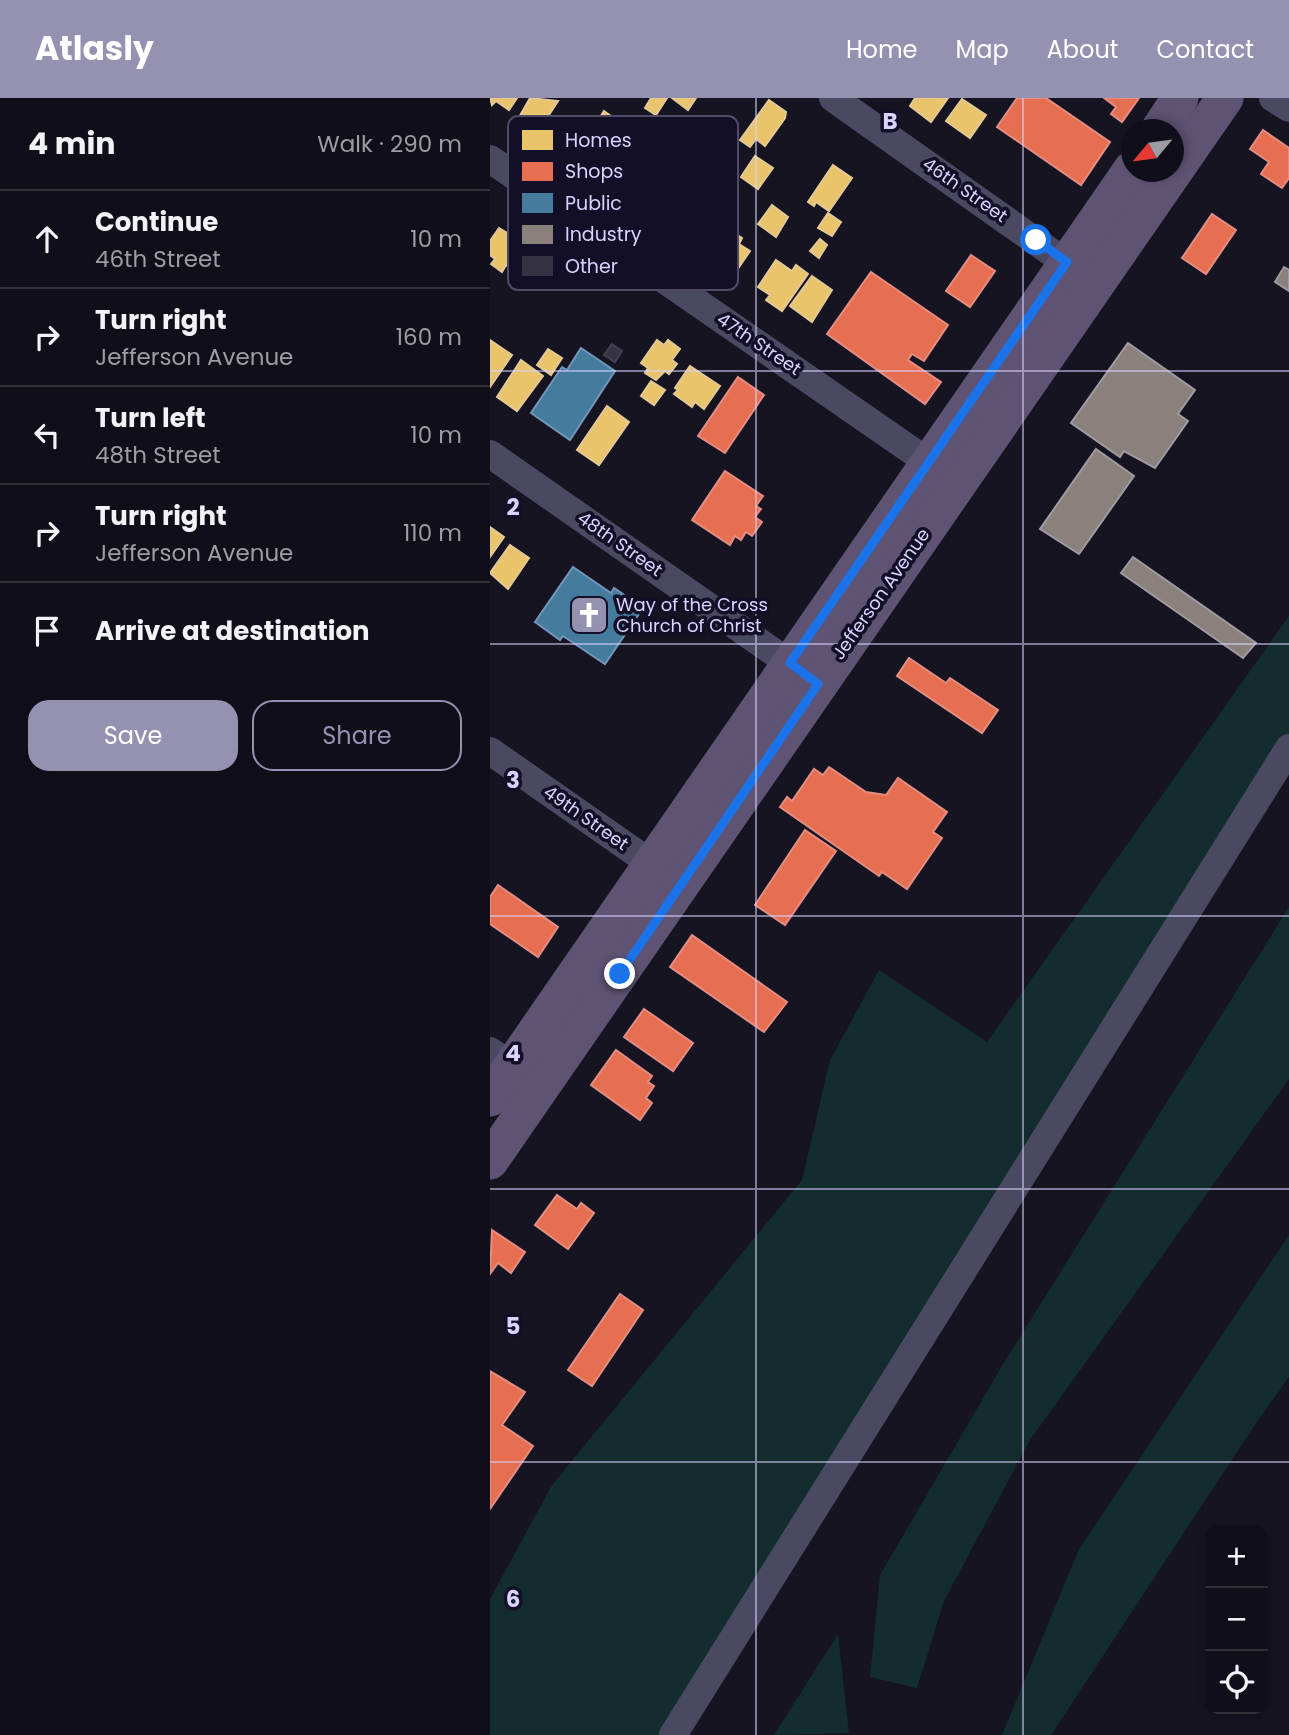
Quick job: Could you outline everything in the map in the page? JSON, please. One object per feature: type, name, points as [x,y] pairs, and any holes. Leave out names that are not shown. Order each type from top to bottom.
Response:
[{"type":"main road","points":[[1167,119],[1181,98]]},
{"type":"main road","name":"Jefferson Avenue","points":[[804,674],[958,484],[1225,98]]},
{"type":"main road","name":"Jefferson Avenue","points":[[490,1161],[541,1086],[667,874],[804,674],[929,462],[1123,182]]},
{"type":"main road","name":"Jefferson Avenue","points":[[490,1098],[501,1059],[667,874]]},
{"type":"street","name":"46th Street","points":[[833,98],[1096,284]]},
{"type":"street","points":[[1273,98],[1289,108]]},
{"type":"street","name":"47th Street","points":[[490,159],[508,171]]},
{"type":"street","name":"47th Street","points":[[680,290],[958,484]]},
{"type":"street","name":"48th Street","points":[[490,454],[804,674]]},
{"type":"street","points":[[673,1735],[1289,748]]},
{"type":"street","name":"49th Street","points":[[490,751],[667,874]]},
{"type":"street","points":[[501,1059],[541,1086]]},
{"type":"green space","points":[[1289,616],[1289,754],[665,1735],[490,1735],[490,1599],[552,1485],[802,1180],[830,1060],[879,970],[987,1042]]},
{"type":"green space","points":[[1289,907],[1289,1079],[1030,1440],[944,1601],[917,1688],[870,1677],[880,1575],[1003,1364]]},
{"type":"green space","points":[[1289,1235],[1289,1377],[1051,1735],[1002,1735],[1079,1549]]},
{"type":"green space","points":[[838,1634],[849,1733],[774,1735]]},
{"type":"building: Homes","points":[[490,98],[517,98],[509,110],[496,101],[492,105]]},
{"type":"building: Homes","points":[[530,98],[558,101],[548,116],[520,116]]},
{"type":"building: Homes","points":[[651,98],[667,98],[656,115],[645,108]]},
{"type":"building: Homes","points":[[672,98],[696,98],[688,110]]},
{"type":"building: Homes","points":[[915,98],[948,98],[931,122],[910,106]]},
{"type":"building: Homes","points":[[962,99],[986,115],[970,138],[946,121]]},
{"type":"building: Homes","points":[[769,100],[786,112],[785,118],[765,146],[756,139],[750,147],[740,140]]},
{"type":"building: Homes","points":[[755,156],[773,168],[758,189],[741,177]]},
{"type":"building: Homes","points":[[833,165],[852,178],[829,211],[816,202],[814,206],[808,202]]},
{"type":"building: Homes","points":[[772,205],[788,217],[776,237],[758,224]]},
{"type":"building: Homes","points":[[828,213],[841,222],[832,236],[818,228]]},
{"type":"building: Homes","points":[[499,228],[508,233],[508,266],[506,265],[502,272],[491,264],[495,259],[490,255],[490,241]]},
{"type":"building: Homes","points":[[738,235],[742,238],[739,244],[750,251],[738,269]]},
{"type":"building: Homes","points":[[820,239],[827,245],[819,258],[810,251]]},
{"type":"building: Homes","points":[[776,260],[792,271],[796,265],[808,274],[782,311],[766,300],[770,295],[758,287]]},
{"type":"building: Homes","points":[[812,276],[832,290],[812,322],[790,306]]},
{"type":"building: Homes","points":[[490,340],[512,355],[490,387]]},
{"type":"building: Homes","points":[[657,340],[664,345],[668,340],[680,349],[672,360],[677,364],[669,374],[665,371],[656,380],[645,373],[648,368],[641,363]]},
{"type":"building: Homes","points":[[548,349],[562,358],[551,375],[537,365]]},
{"type":"building: Homes","points":[[521,360],[543,376],[517,411],[497,397]]},
{"type":"building: Homes","points":[[690,366],[720,386],[704,409],[695,402],[692,407],[674,394],[678,390],[675,388]]},
{"type":"building: Homes","points":[[651,381],[665,390],[654,405],[641,396]]},
{"type":"building: Homes","points":[[607,406],[629,422],[599,465],[577,450]]},
{"type":"building: Homes","points":[[490,527],[504,537],[490,557]]},
{"type":"building: Homes","points":[[510,545],[529,558],[508,589],[490,573]]},
{"type":"building: Shops","points":[[1017,98],[1046,98],[1110,142],[1081,185],[997,127]]},
{"type":"building: Shops","points":[[1104,98],[1139,98],[1121,121],[1111,114],[1116,107]]},
{"type":"building: Shops","points":[[1263,130],[1289,148],[1289,178],[1282,188],[1261,174],[1269,162],[1250,149]]},
{"type":"building: Shops","points":[[1212,214],[1236,230],[1206,274],[1182,258]]},
{"type":"building: Shops","points":[[971,255],[995,271],[970,307],[946,291]]},
{"type":"building: Shops","points":[[871,272],[948,325],[924,361],[912,354],[908,360],[941,382],[925,404],[827,334]]},
{"type":"building: Shops","points":[[738,377],[764,395],[725,453],[698,436]]},
{"type":"building: Shops","points":[[725,471],[763,496],[756,506],[761,509],[755,517],[762,522],[752,536],[746,532],[741,540],[735,536],[730,545],[692,520]]},
{"type":"building: Shops","points":[[909,658],[946,683],[950,678],[998,710],[982,733],[897,676]]},
{"type":"building: Shops","points":[[829,767],[866,792],[886,795],[898,778],[947,812],[933,832],[942,838],[907,889],[882,872],[879,876],[780,807],[787,797],[792,801],[814,769],[823,775]]},
{"type":"building: Shops","points":[[805,830],[836,851],[785,925],[755,905]]},
{"type":"building: Shops","points":[[498,885],[558,927],[538,957],[490,924],[490,897]]},
{"type":"building: Shops","points":[[692,935],[787,1002],[764,1032],[670,967]]},
{"type":"building: Shops","points":[[644,1009],[693,1043],[673,1071],[624,1037]]},
{"type":"building: Shops","points":[[616,1050],[652,1076],[648,1082],[654,1086],[646,1098],[652,1103],[640,1120],[591,1085]]},
{"type":"building: Shops","points":[[557,1195],[577,1209],[581,1203],[594,1213],[568,1249],[535,1225]]},
{"type":"building: Shops","points":[[492,1230],[525,1252],[511,1273],[498,1263],[490,1274]]},
{"type":"building: Shops","points":[[620,1294],[643,1310],[592,1386],[568,1370]]},
{"type":"building: Shops","points":[[490,1371],[525,1392],[502,1425],[533,1446],[490,1509]]},
{"type":"building: Public","points":[[581,348],[615,371],[570,440],[531,413],[562,367],[567,370]]},
{"type":"building: Public","name":"Way of the Cross Church of Christ","points":[[573,567],[611,593],[614,588],[643,608],[605,664],[563,636],[560,640],[535,622]]},
{"type":"building: Industry","points":[[1284,267],[1289,270],[1289,291],[1275,282]]},
{"type":"building: Industry","points":[[1128,343],[1195,390],[1178,414],[1188,421],[1155,468],[1124,451],[1120,457],[1071,423]]},
{"type":"building: Industry","points":[[1096,449],[1134,476],[1079,554],[1040,529]]},
{"type":"building: Industry","points":[[1133,557],[1256,643],[1243,658],[1121,573]]},
{"type":"building: Other","points":[[612,344],[622,351],[615,362],[604,355]]},
{"type":"place","name":"Way of the Cross Church of Christ","points":[[589,615]]},
{"type":"route","points":[[620,974],[818,684],[790,663],[1067,262],[1036,240]]}]
